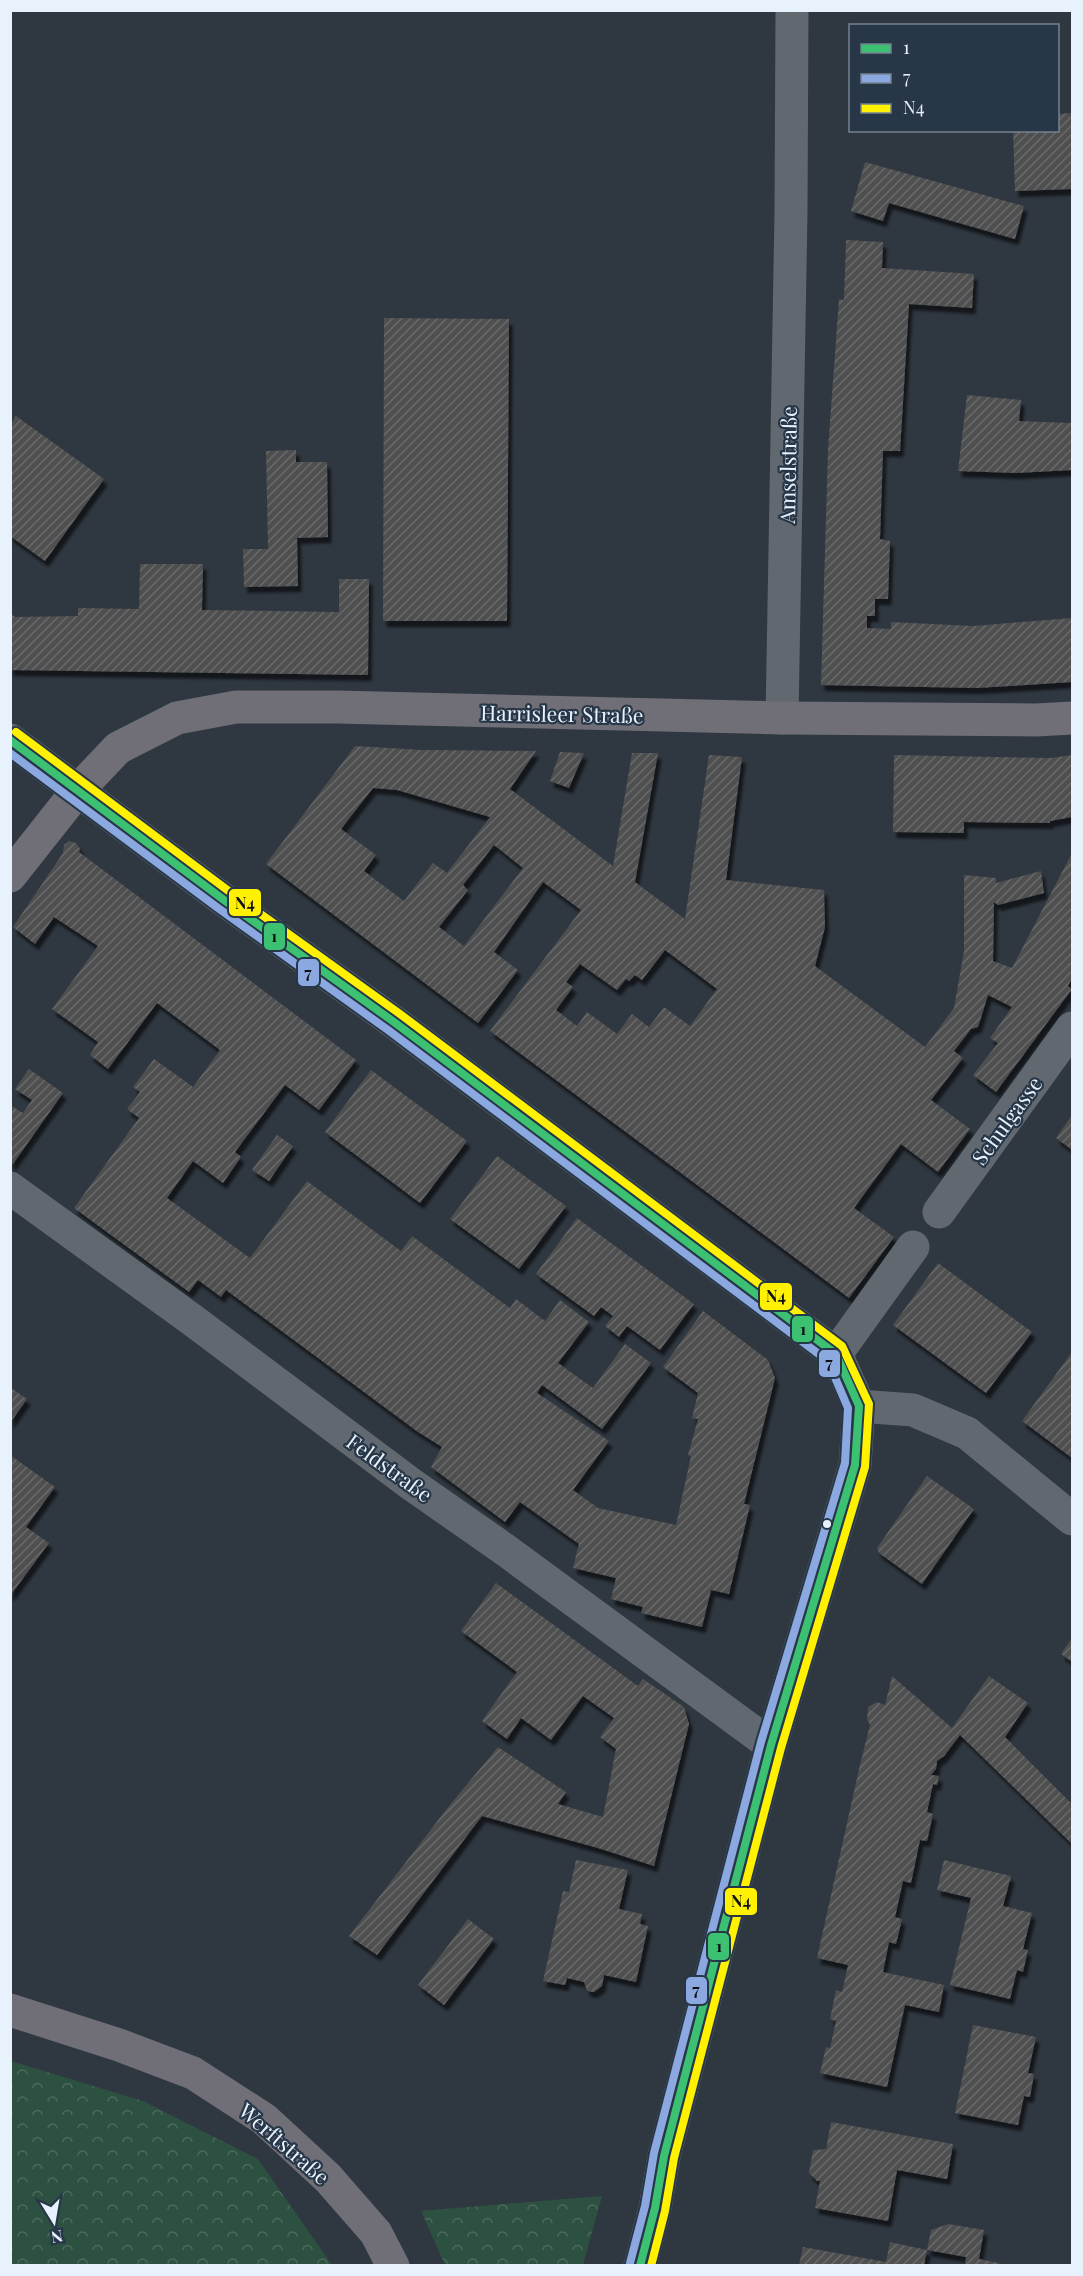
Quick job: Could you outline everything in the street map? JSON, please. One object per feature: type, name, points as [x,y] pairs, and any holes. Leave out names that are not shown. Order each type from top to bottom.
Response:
[{"type":"main road","name":"Harrisleer Straße","points":[[10,876],[78,790],[118,748],[177,718],[236,707],[337,707],[782,718],[1036,720],[1072,718]]},
{"type":"main road","name":"Werftstraße","points":[[10,2010],[119,2045],[193,2073],[264,2119],[328,2178],[376,2233],[393,2265]]},
{"type":"street","name":"Amselstraße","points":[[782,718],[791,212],[792,10]]},
{"type":"street","points":[[10,740],[224,900],[394,1022],[836,1354],[859,1406],[855,1465],[771,1745],[664,2156],[655,2208],[640,2265]]},
{"type":"street","name":"Schulgasse","points":[[939,1212],[1072,1028]]},
{"type":"street","name":"Feldstraße","points":[[10,1188],[198,1324],[411,1484],[504,1549],[771,1745]]},
{"type":"street","points":[[836,1354],[913,1247]]},
{"type":"street","points":[[859,1406],[913,1410],[967,1433],[1072,1519]]},
{"type":"green space","points":[[11,2061],[143,2101],[258,2159],[332,2265],[11,2265]]},
{"type":"green space","points":[[602,2196],[583,2265],[445,2265],[421,2211]]},
{"type":"building","points":[[1072,113],[1072,189],[1015,191],[1013,132],[1059,132],[1059,114]]},
{"type":"building","points":[[865,162],[1024,206],[1015,239],[889,203],[883,221],[851,211]]},
{"type":"building","points":[[846,240],[883,242],[882,268],[974,274],[972,308],[909,304],[900,451],[883,451],[880,539],[890,541],[888,599],[875,599],[875,616],[867,616],[867,628],[891,629],[891,622],[973,626],[1072,618],[1072,682],[977,688],[821,685],[828,449],[839,299],[844,300]]},
{"type":"building","points":[[384,318],[509,319],[507,621],[383,621]]},
{"type":"building","points":[[967,395],[1021,400],[1019,421],[1072,423],[1072,470],[1016,473],[958,471]]},
{"type":"building","points":[[16,416],[104,479],[45,561],[10,536],[10,425]]},
{"type":"building","points":[[296,450],[296,462],[327,462],[328,537],[297,538],[298,586],[244,587],[243,549],[268,549],[266,451]]},
{"type":"building","points":[[140,564],[203,564],[202,610],[339,612],[339,579],[369,579],[368,675],[10,670],[10,613],[15,617],[78,616],[78,608],[139,609]]},
{"type":"building","points":[[355,746],[422,750],[536,751],[510,789],[613,866],[632,753],[658,753],[635,882],[685,919],[709,755],[742,757],[726,880],[824,890],[825,927],[815,966],[925,1047],[954,1008],[964,951],[964,875],[996,878],[996,883],[1041,871],[1044,893],[998,905],[994,902],[993,961],[1012,968],[1072,853],[1072,978],[1068,986],[1072,989],[996,1092],[973,1075],[998,1043],[990,1038],[1012,1007],[988,995],[978,1027],[971,1029],[954,1051],[963,1058],[931,1100],[970,1129],[938,1172],[901,1144],[854,1208],[894,1237],[849,1298],[490,1031],[581,910],[543,882],[494,952],[518,970],[478,1023],[266,864]],"holes":[[[373,788],[397,790],[490,817],[447,873],[433,863],[404,901],[364,871],[376,855],[341,829]],[[494,845],[523,868],[464,946],[439,927],[468,890],[463,885]],[[665,950],[717,989],[690,1026],[664,1007],[649,1027],[632,1014],[617,1034],[587,1012],[577,1026],[556,1010],[573,987],[566,982],[580,964],[617,990],[626,979],[629,981],[635,975],[642,980]]]},
{"type":"building","points":[[560,752],[584,753],[569,788],[550,781]]},
{"type":"building","points":[[894,755],[1051,758],[1072,755],[1072,817],[1050,821],[1050,823],[964,822],[964,833],[893,832]]},
{"type":"building","points":[[69,841],[76,843],[80,849],[79,852],[356,1060],[319,1110],[285,1085],[235,1152],[241,1157],[223,1183],[193,1161],[167,1198],[250,1258],[307,1181],[401,1251],[412,1236],[510,1308],[516,1299],[545,1321],[560,1300],[589,1322],[558,1363],[593,1388],[625,1344],[651,1363],[602,1429],[542,1385],[537,1393],[609,1441],[573,1490],[598,1508],[676,1525],[691,1456],[688,1455],[698,1419],[692,1418],[698,1393],[663,1367],[703,1311],[768,1360],[775,1378],[744,1504],[750,1505],[729,1594],[711,1590],[702,1627],[641,1613],[643,1607],[611,1599],[616,1578],[573,1568],[579,1544],[520,1502],[505,1522],[431,1467],[442,1447],[418,1432],[226,1290],[221,1297],[198,1280],[189,1292],[74,1208],[139,1118],[127,1109],[140,1092],[133,1087],[154,1059],[193,1087],[220,1050],[157,1003],[108,1069],[90,1055],[98,1042],[52,1009],[98,946],[54,917],[35,944],[13,927],[63,853],[64,845]]},
{"type":"building","points":[[29,1069],[63,1093],[13,1164],[10,1163],[10,1105],[23,1113],[32,1100],[15,1089]]},
{"type":"building","points":[[371,1070],[467,1141],[420,1203],[325,1132]]},
{"type":"building","points":[[1072,1115],[1072,1150],[1056,1138]]},
{"type":"building","points":[[277,1135],[293,1146],[269,1181],[252,1170]]},
{"type":"building","points":[[497,1156],[566,1206],[519,1269],[450,1219]]},
{"type":"building","points":[[577,1218],[694,1304],[660,1350],[627,1326],[619,1337],[605,1326],[613,1316],[601,1307],[594,1316],[536,1274]]},
{"type":"building","points":[[938,1263],[1032,1332],[986,1393],[893,1325]]},
{"type":"building","points":[[1072,1352],[1072,1458],[1022,1421]]},
{"type":"building","points":[[10,1387],[27,1399],[10,1423]]},
{"type":"building","points":[[10,1455],[55,1487],[26,1527],[49,1543],[10,1596]]},
{"type":"building","points":[[927,1476],[974,1509],[922,1584],[879,1553],[877,1548]]},
{"type":"building","points":[[496,1583],[638,1686],[643,1679],[684,1707],[689,1724],[654,1866],[482,1816],[377,1955],[349,1936],[449,1806],[498,1747],[566,1792],[558,1804],[603,1817],[616,1749],[600,1737],[614,1718],[583,1696],[551,1740],[521,1718],[507,1739],[482,1721],[517,1672],[461,1631]]},
{"type":"building","points":[[1072,1638],[1072,1662],[1061,1654]]},
{"type":"building","points":[[892,1676],[952,1728],[989,1676],[1028,1703],[1005,1737],[1072,1804],[1072,1844],[960,1735],[944,1756],[937,1761],[936,1769],[931,1775],[939,1776],[937,1785],[933,1784],[927,1812],[933,1814],[927,1841],[920,1840],[911,1883],[903,1881],[895,1917],[902,1919],[896,1944],[889,1942],[883,1972],[944,1985],[939,2012],[905,2005],[887,2087],[820,2073],[826,2047],[830,2048],[836,2021],[830,2019],[836,1990],[842,1992],[848,1965],[817,1958],[870,1725],[867,1719],[868,1707],[877,1702],[885,1705]]},
{"type":"building","points":[[576,1860],[628,1870],[619,1909],[642,1914],[640,1924],[648,1926],[636,1982],[604,1975],[602,1986],[594,1992],[587,1991],[584,1982],[567,1978],[565,1985],[543,1981],[563,1891],[569,1892]]},
{"type":"building","points":[[944,1860],[1011,1876],[1003,1906],[1032,1913],[1023,1949],[1028,1950],[1023,1972],[1017,1970],[1010,1999],[950,1985],[971,1898],[937,1890]]},
{"type":"building","points":[[468,1919],[494,1939],[444,2005],[418,1985]]},
{"type":"building","points":[[973,2025],[1036,2037],[1028,2073],[1034,2074],[1030,2097],[1024,2096],[1018,2125],[955,2113]]},
{"type":"building","points":[[831,2122],[953,2144],[947,2179],[897,2170],[888,2221],[815,2208],[820,2181],[809,2173],[813,2150],[826,2149]]},
{"type":"building","points":[[948,2224],[984,2230],[979,2259],[999,2263],[999,2265],[965,2265],[966,2257],[927,2250],[931,2230]]},
{"type":"building","points":[[890,2242],[927,2250],[924,2265],[799,2265],[803,2247],[886,2262]]},
{"type":"transit line","name":"N4","points":[[16,732],[230,892],[400,1014],[842,1346],[869,1404],[865,1467],[781,1748],[674,2158],[665,2211],[651,2266]]},
{"type":"transit line","name":"1","points":[[10,740],[224,900],[394,1022],[836,1354],[859,1406],[855,1465],[771,1745],[664,2156],[655,2208],[640,2266]]},
{"type":"transit line","name":"7","points":[[10,753],[218,908],[388,1030],[828,1361],[848,1408],[845,1463],[761,1742],[654,2153],[645,2206],[630,2263]]}]
